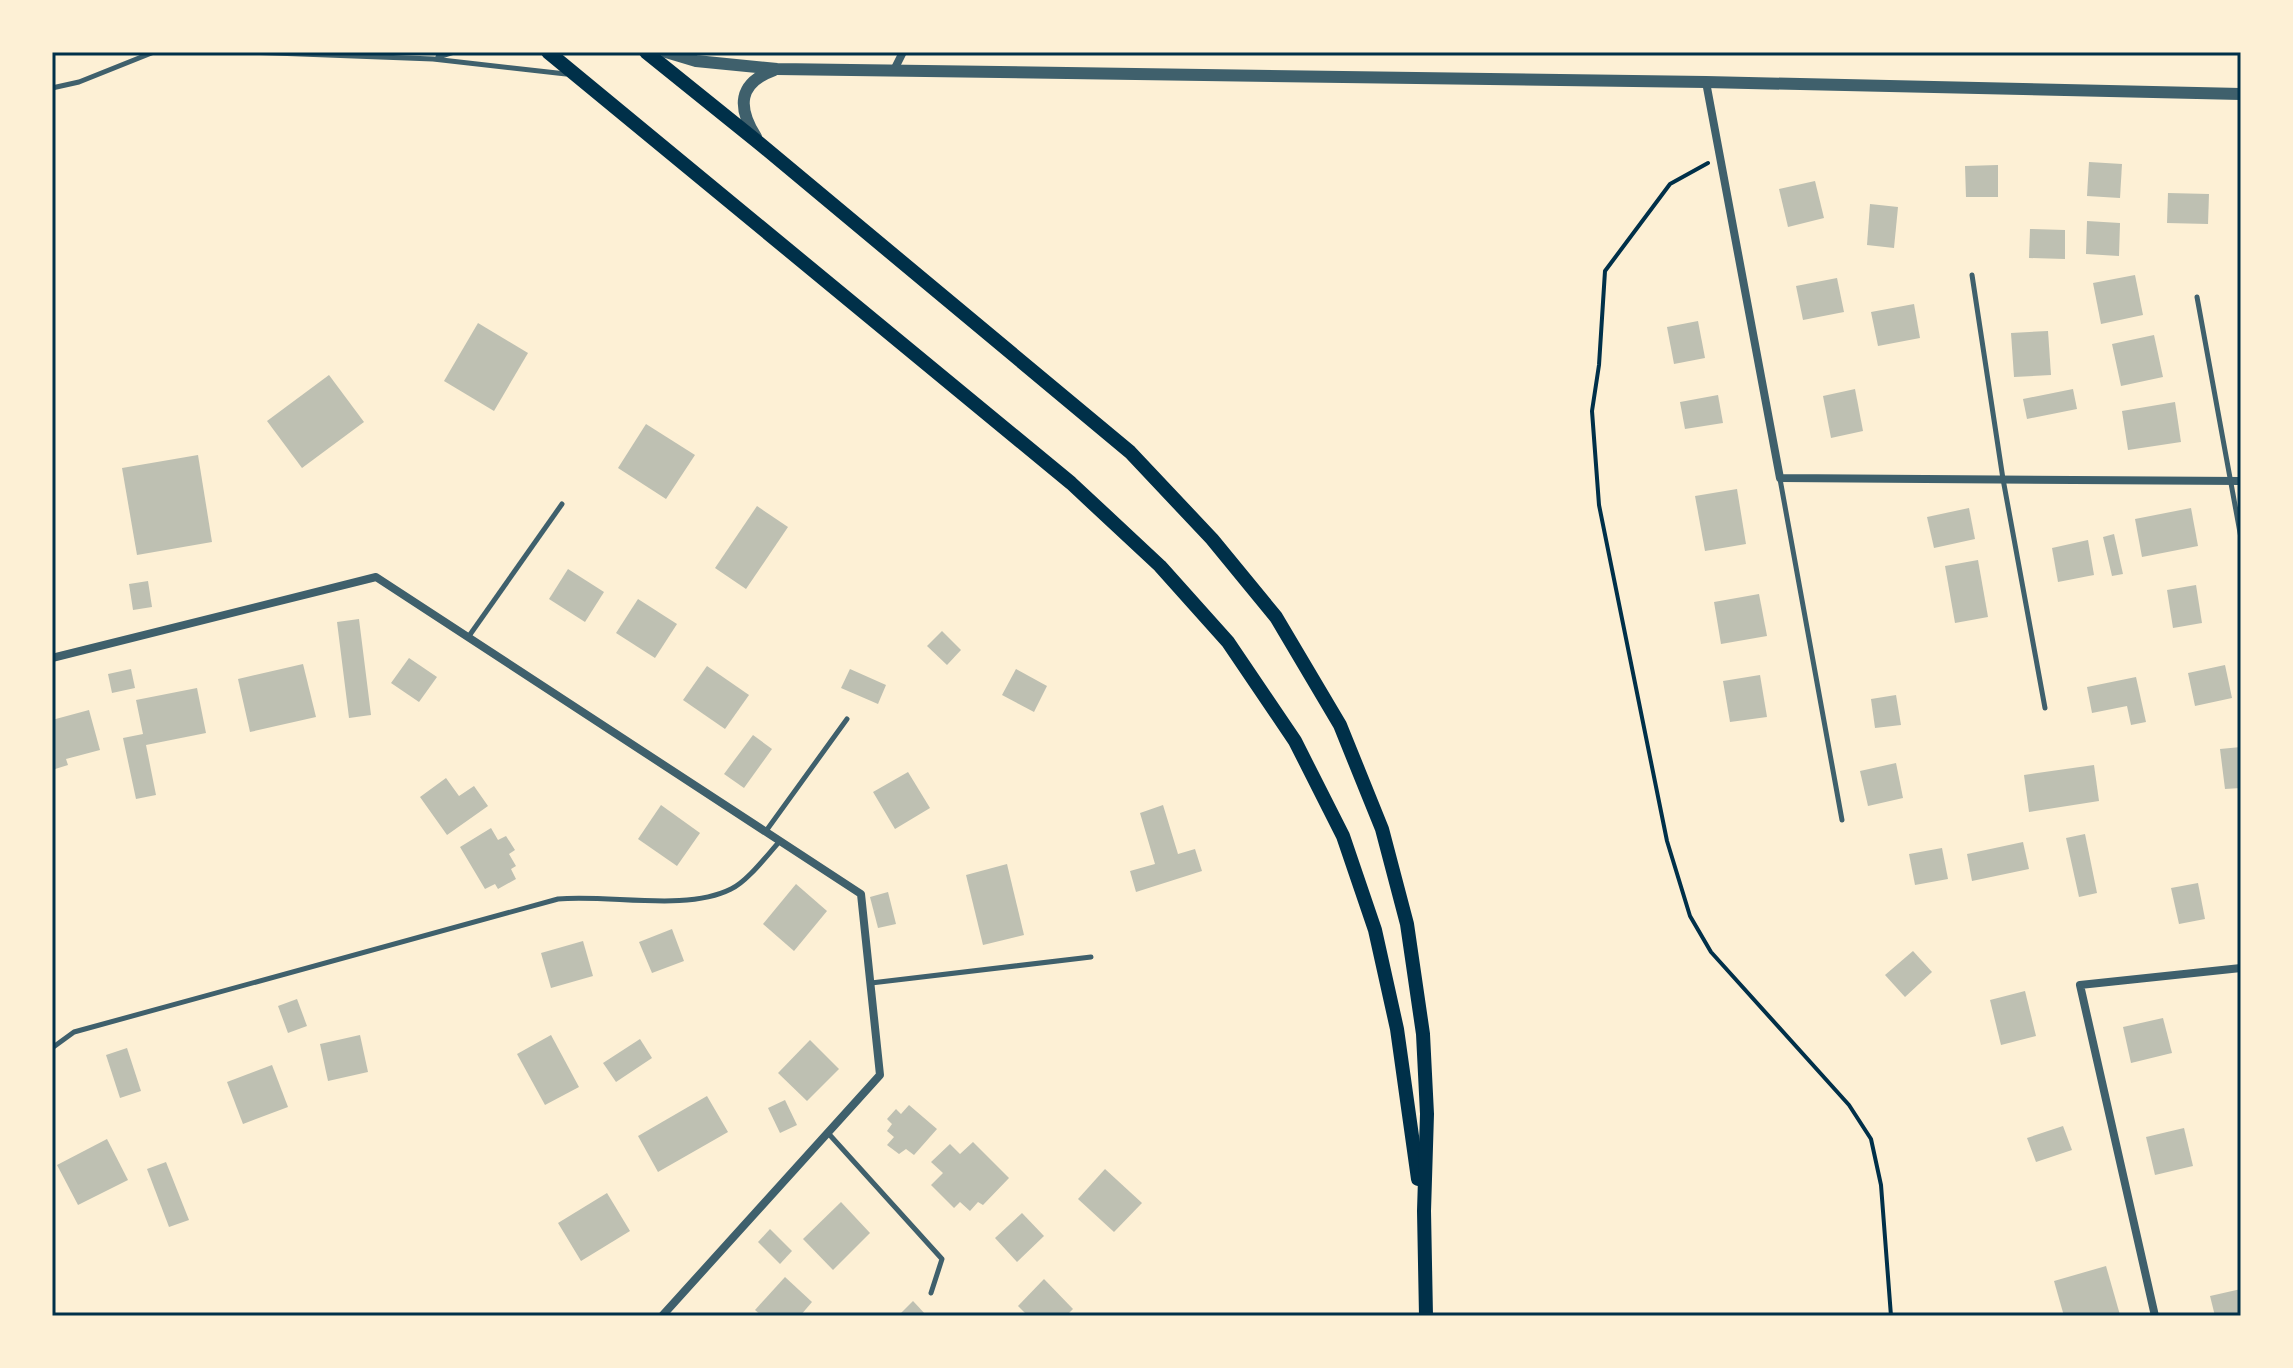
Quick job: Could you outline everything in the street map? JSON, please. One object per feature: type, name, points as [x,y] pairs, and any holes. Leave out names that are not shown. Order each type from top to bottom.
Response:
[{"type":"main road","points":[[548,52],[1071,483],[1160,566],[1228,642],[1295,741],[1343,836],[1375,930],[1397,1029],[1424,1211]]},
{"type":"main road","points":[[646,52],[1130,452],[1212,539],[1276,617],[1340,725],[1382,829],[1407,924],[1423,1034],[1427,1114],[1424,1211],[1426,1316]]},
{"type":"street","points":[[666,52],[696,61],[777,69],[1706,82],[2241,94]]},
{"type":"street","points":[[894,70],[903,52]]},
{"type":"street","points":[[759,143],[743,107],[745,92],[754,81],[777,69]]},
{"type":"street","points":[[1706,82],[1780,478],[2241,481]]},
{"type":"street","points":[[52,658],[376,577],[861,894],[880,1075],[662,1316]]},
{"type":"street","points":[[2155,1316],[2080,985],[2241,968]]},
{"type":"lane","points":[[52,88],[79,82],[154,52]]},
{"type":"lane","points":[[248,52],[433,59],[575,75]]},
{"type":"lane","points":[[433,59],[454,52]]},
{"type":"lane","points":[[1972,275],[2003,479],[2045,708]]},
{"type":"lane","points":[[2197,297],[2241,538]]},
{"type":"lane","points":[[1780,478],[1842,820]]},
{"type":"lane","points":[[468,637],[562,504]]},
{"type":"lane","points":[[766,832],[847,719]]},
{"type":"lane","points":[[52,1048],[74,1032],[558,899],[586,896],[693,901],[733,889],[780,841]]},
{"type":"lane","points":[[870,983],[1091,957]]},
{"type":"lane","points":[[828,1133],[942,1259],[931,1293]]},
{"type":"path","points":[[1720,156],[1670,184],[1605,271],[1599,365],[1592,411],[1599,505],[1667,841],[1690,916],[1711,952],[1849,1105],[1871,1139],[1881,1185],[1891,1316]]},
{"type":"building","points":[[2089,162],[2122,164],[2120,198],[2087,196]]},
{"type":"building","points":[[1998,165],[1998,197],[1966,197],[1965,166]]},
{"type":"building","points":[[1815,181],[1824,218],[1788,227],[1779,189]]},
{"type":"building","points":[[2168,193],[2209,194],[2208,224],[2167,223]]},
{"type":"building","points":[[1870,204],[1898,207],[1894,248],[1867,245]]},
{"type":"building","points":[[2087,221],[2120,223],[2119,256],[2086,254]]},
{"type":"building","points":[[2030,229],[2065,230],[2065,259],[2029,258]]},
{"type":"building","points":[[2135,275],[2143,315],[2101,324],[2093,283]]},
{"type":"building","points":[[1837,278],[1844,312],[1803,320],[1796,286]]},
{"type":"building","points":[[1914,304],[1920,338],[1878,346],[1871,312]]},
{"type":"building","points":[[1698,321],[1705,358],[1674,364],[1667,327]]},
{"type":"building","points":[[478,323],[528,353],[494,411],[444,381]]},
{"type":"building","points":[[2048,331],[2051,375],[2014,377],[2011,333]]},
{"type":"building","points":[[2154,335],[2163,377],[2121,386],[2112,344]]},
{"type":"building","points":[[329,375],[364,422],[302,468],[267,421]]},
{"type":"building","points":[[1855,389],[1863,431],[1831,438],[1823,396]]},
{"type":"building","points":[[2073,389],[2077,409],[2027,419],[2023,399]]},
{"type":"building","points":[[1718,395],[1723,423],[1685,429],[1680,402]]},
{"type":"building","points":[[2175,402],[2181,442],[2128,450],[2122,411]]},
{"type":"building","points":[[646,424],[695,455],[666,499],[618,468]]},
{"type":"building","points":[[198,455],[212,542],[137,555],[122,468]]},
{"type":"building","points":[[1737,489],[1746,544],[1705,551],[1695,496]]},
{"type":"building","points":[[757,506],[788,527],[746,589],[715,568]]},
{"type":"building","points":[[1969,508],[1975,539],[1934,548],[1927,517]]},
{"type":"building","points":[[2191,508],[2198,546],[2142,557],[2135,519]]},
{"type":"building","points":[[2114,534],[2123,574],[2112,576],[2103,537]]},
{"type":"building","points":[[2088,540],[2094,575],[2058,582],[2052,548]]},
{"type":"building","points":[[1978,560],[1988,617],[1955,623],[1945,566]]},
{"type":"building","points":[[568,569],[604,592],[585,622],[549,599]]},
{"type":"building","points":[[148,581],[152,607],[133,610],[129,584]]},
{"type":"building","points":[[2196,585],[2202,623],[2173,628],[2167,590]]},
{"type":"building","points":[[1759,594],[1767,636],[1721,644],[1714,602]]},
{"type":"building","points":[[638,599],[677,624],[655,658],[616,633]]},
{"type":"building","points":[[359,619],[371,715],[349,718],[337,622]]},
{"type":"building","points":[[942,631],[961,650],[947,665],[927,646]]},
{"type":"building","points":[[409,658],[437,677],[419,702],[391,683]]},
{"type":"building","points":[[303,664],[316,717],[250,732],[238,679]]},
{"type":"building","points":[[2225,665],[2232,698],[2195,706],[2188,673]]},
{"type":"building","points":[[707,666],[749,695],[725,729],[683,700]]},
{"type":"building","points":[[131,669],[135,688],[112,693],[108,674]]},
{"type":"building","points":[[850,669],[886,685],[878,704],[841,688]]},
{"type":"building","points":[[1016,669],[1047,686],[1034,712],[1002,695]]},
{"type":"building","points":[[1760,675],[1767,717],[1730,722],[1723,681]]},
{"type":"building","points":[[2136,677],[2146,722],[2131,725],[2127,706],[2092,713],[2087,687]]},
{"type":"building","points":[[197,688],[206,733],[146,745],[156,795],[136,799],[123,738],[143,734],[136,700]]},
{"type":"building","points":[[1896,695],[1901,725],[1875,728],[1871,699]]},
{"type":"building","points":[[89,710],[100,750],[66,759],[68,765],[52,770],[52,720]]},
{"type":"building","points":[[753,735],[772,749],[744,788],[724,774]]},
{"type":"building","points":[[2241,747],[2241,788],[2225,789],[2220,749]]},
{"type":"building","points":[[1896,763],[1903,798],[1868,806],[1860,771]]},
{"type":"building","points":[[2094,765],[2099,801],[2029,812],[2024,775]]},
{"type":"building","points":[[908,772],[930,808],[895,829],[873,792]]},
{"type":"building","points":[[446,778],[459,796],[474,786],[488,806],[447,835],[420,797]]},
{"type":"building","points":[[661,805],[700,833],[677,866],[638,839]]},
{"type":"building","points":[[1163,805],[1178,854],[1195,849],[1202,871],[1136,892],[1130,871],[1155,864],[1140,813]]},
{"type":"building","points":[[491,828],[498,840],[506,836],[515,850],[509,854],[516,866],[511,869],[516,879],[498,889],[495,884],[485,889],[460,847]]},
{"type":"building","points":[[2085,834],[2097,893],[2079,897],[2066,838]]},
{"type":"building","points":[[2023,842],[2029,869],[1972,881],[1967,854]]},
{"type":"building","points":[[1942,848],[1948,879],[1915,885],[1909,854]]},
{"type":"building","points":[[1007,864],[1024,935],[983,945],[966,875]]},
{"type":"building","points":[[2198,883],[2205,919],[2179,924],[2171,888]]},
{"type":"building","points":[[796,884],[827,911],[794,951],[763,924]]},
{"type":"building","points":[[888,892],[896,924],[878,928],[870,897]]},
{"type":"building","points":[[672,929],[684,961],[652,973],[639,942]]},
{"type":"building","points":[[583,941],[593,976],[551,988],[541,953]]},
{"type":"building","points":[[1913,951],[1932,972],[1905,997],[1885,975]]},
{"type":"building","points":[[2025,991],[2036,1036],[2001,1045],[1990,1000]]},
{"type":"building","points":[[297,999],[307,1026],[288,1033],[278,1006]]},
{"type":"building","points":[[2163,1018],[2172,1053],[2131,1063],[2123,1027]]},
{"type":"building","points":[[360,1035],[368,1072],[328,1081],[320,1044]]},
{"type":"building","points":[[551,1035],[579,1087],[545,1105],[517,1054]]},
{"type":"building","points":[[640,1039],[652,1058],[616,1082],[603,1063]]},
{"type":"building","points":[[810,1040],[839,1069],[807,1101],[778,1073]]},
{"type":"building","points":[[127,1048],[141,1091],[120,1098],[106,1055]]},
{"type":"building","points":[[272,1065],[288,1107],[243,1124],[227,1082]]},
{"type":"building","points":[[707,1096],[728,1132],[658,1172],[638,1136]]},
{"type":"building","points":[[785,1100],[797,1125],[780,1133],[768,1108]]},
{"type":"building","points":[[909,1105],[937,1129],[914,1155],[906,1149],[899,1154],[887,1145],[894,1137],[887,1131],[892,1124],[887,1119],[896,1109],[901,1114]]},
{"type":"building","points":[[2063,1126],[2072,1150],[2036,1162],[2027,1138]]},
{"type":"building","points":[[2184,1128],[2193,1166],[2155,1175],[2146,1137]]},
{"type":"building","points":[[107,1139],[128,1180],[78,1205],[57,1165]]},
{"type":"building","points":[[973,1142],[1009,1178],[983,1205],[978,1202],[970,1211],[960,1202],[954,1208],[931,1185],[943,1173],[931,1162],[950,1144],[960,1154]]},
{"type":"building","points":[[166,1162],[189,1220],[169,1227],[147,1169]]},
{"type":"building","points":[[1105,1169],[1142,1203],[1114,1232],[1078,1199]]},
{"type":"building","points":[[607,1193],[630,1231],[581,1261],[558,1223]]},
{"type":"building","points":[[841,1202],[870,1233],[833,1270],[803,1239]]},
{"type":"building","points":[[1022,1213],[1044,1236],[1017,1262],[995,1238]]},
{"type":"building","points":[[770,1229],[792,1251],[780,1264],[758,1242]]},
{"type":"building","points":[[2106,1266],[2120,1315],[2064,1316],[2054,1281]]},
{"type":"building","points":[[785,1277],[812,1302],[800,1316],[762,1316],[755,1310]]},
{"type":"building","points":[[1044,1279],[1073,1309],[1066,1316],[1028,1316],[1018,1306]]},
{"type":"building","points":[[2241,1289],[2241,1315],[2215,1316],[2210,1296]]},
{"type":"building","points":[[913,1301],[927,1316],[898,1316]]}]
